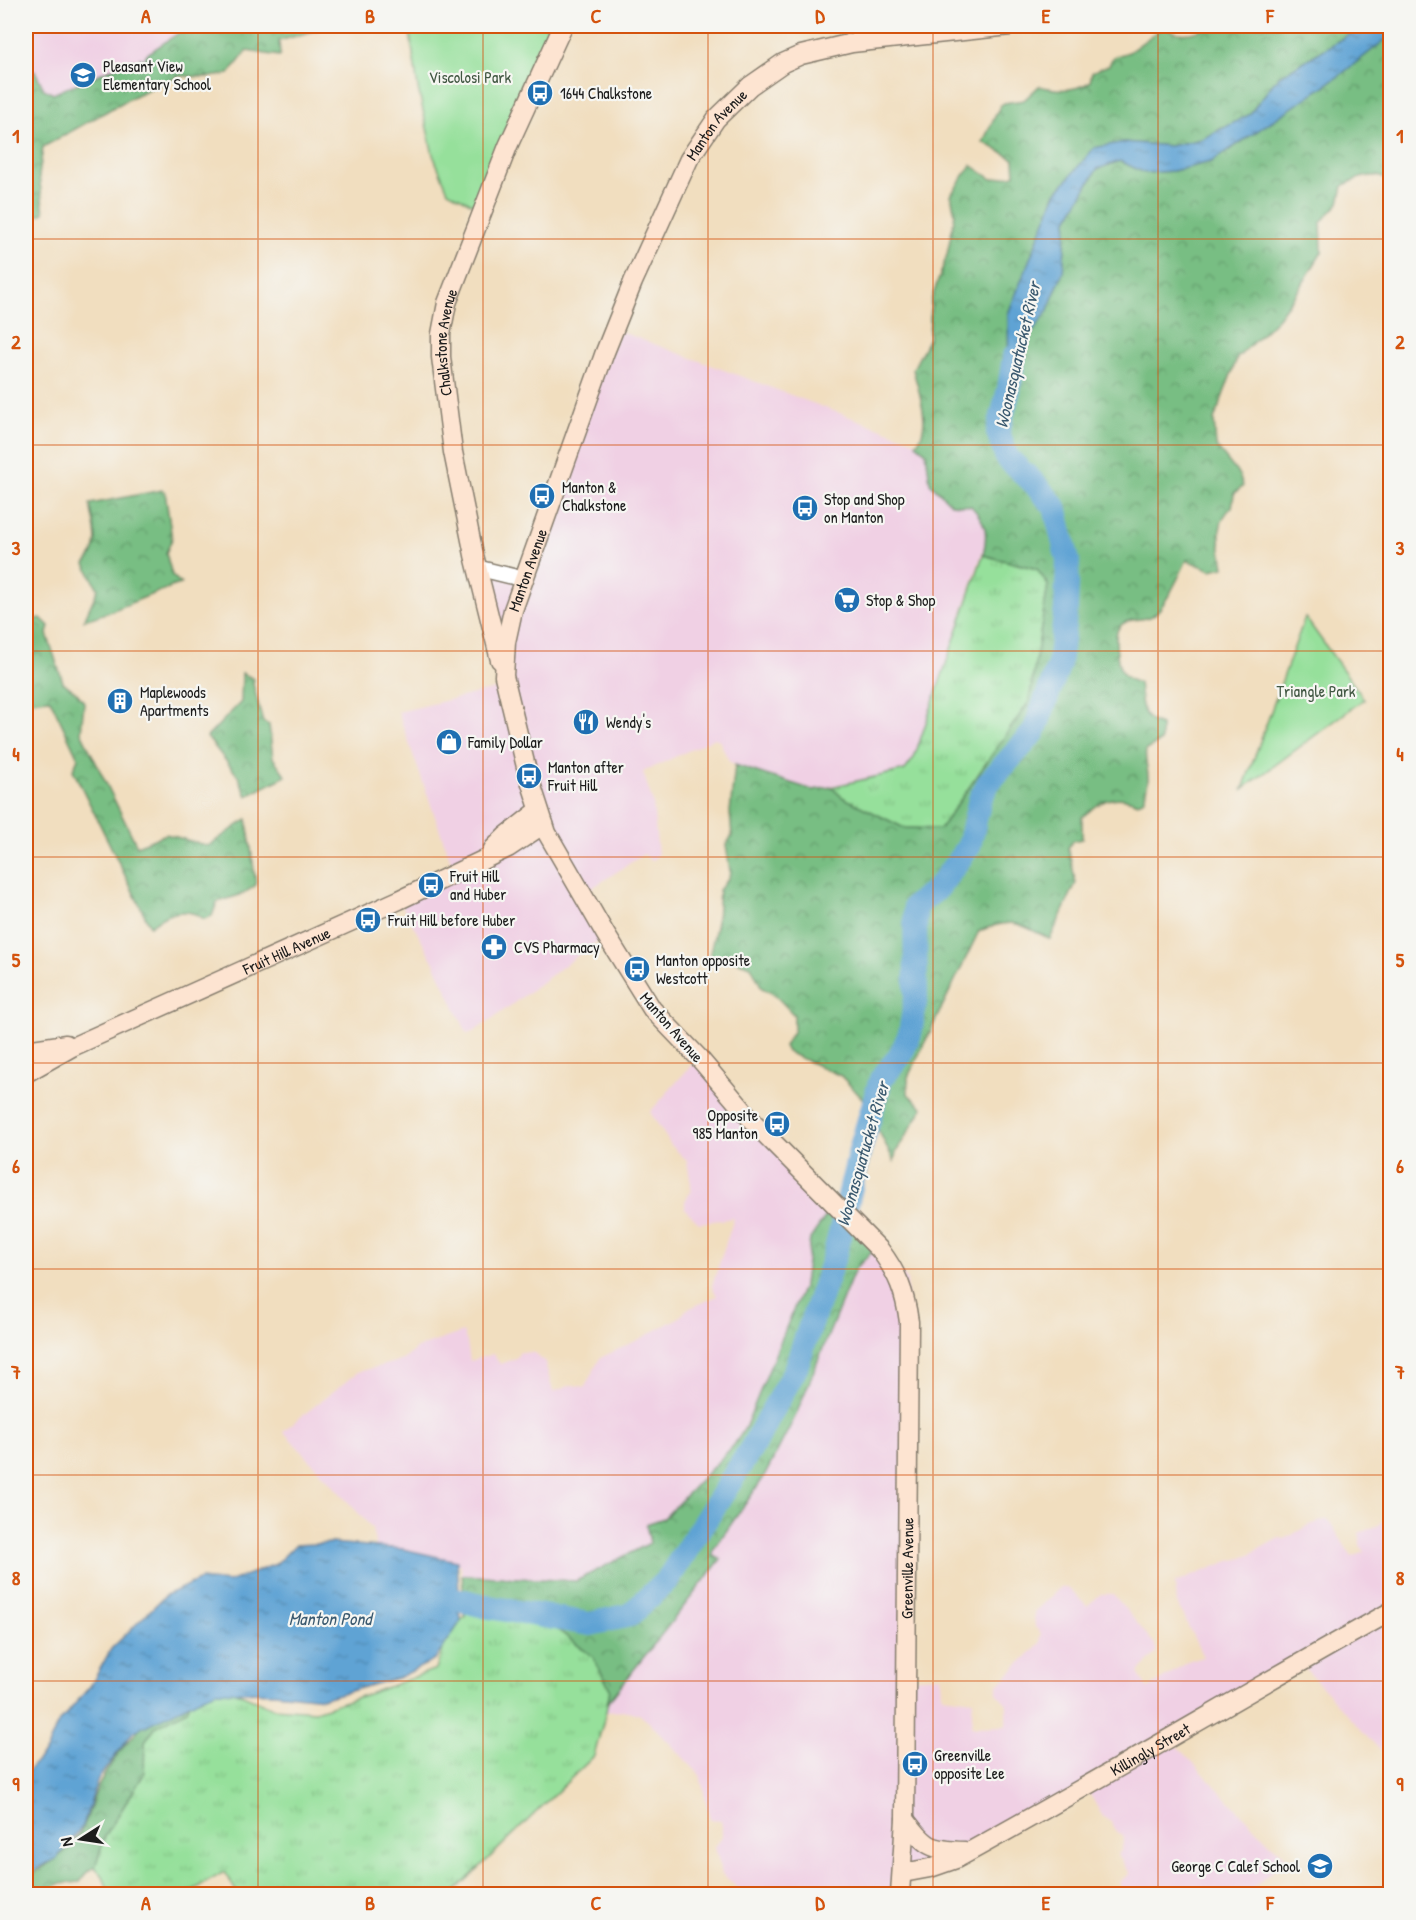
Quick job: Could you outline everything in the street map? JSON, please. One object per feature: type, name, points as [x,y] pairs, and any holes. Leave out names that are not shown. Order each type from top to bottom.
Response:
[{"type":"main road","name":"Chalkstone Avenue","points":[[504,676],[453,452],[441,357],[443,318],[508,146],[563,26]]},
{"type":"main road","name":"Manton Avenue","points":[[875,1245],[755,1124],[699,1058],[652,1009],[610,944],[541,817],[514,722],[504,676],[511,618],[523,579],[549,513],[605,352],[633,282],[689,159],[716,119],[750,86],[783,63],[801,55],[852,43],[1010,26]]},
{"type":"main road","name":"Fruit Hill Avenue","points":[[28,1071],[92,1039],[481,861],[506,836],[541,817]]},
{"type":"main road","name":"Fruit Hill Avenue","points":[[26,1050],[92,1039]]},
{"type":"main road","name":"Greenville Avenue","points":[[875,1245],[891,1265],[902,1285],[909,1322],[905,1819],[900,1894]]},
{"type":"main road","name":"Killingly Street","points":[[903,1873],[930,1868],[956,1859],[1118,1769],[1216,1710],[1390,1612]]},
{"type":"main road","points":[[905,1819],[927,1845],[944,1850],[970,1851]]},
{"type":"street","points":[[478,568],[523,579]]},
{"type":"shaded area","name":"Pleasant View Elementary School","points":[[26,26],[253,26],[26,131]]},
{"type":"shaded area","points":[[619,331],[917,442],[926,451],[930,483],[951,504],[971,506],[983,519],[987,538],[914,758],[905,770],[813,790],[735,765],[729,761],[719,740],[715,738],[643,772],[653,803],[658,855],[651,861],[644,854],[583,894],[604,936],[506,1009],[476,1030],[467,1033],[434,963],[399,900],[454,870],[398,712],[504,687],[480,570],[525,572]]},
{"type":"shaded area","points":[[696,1060],[836,1204],[810,1239],[804,1284],[745,1428],[734,1445],[664,1519],[646,1524],[651,1543],[576,1581],[462,1575],[461,1565],[404,1550],[376,1547],[372,1528],[283,1431],[358,1372],[403,1360],[417,1348],[463,1332],[470,1361],[493,1354],[500,1364],[516,1358],[520,1352],[535,1353],[545,1362],[553,1392],[572,1385],[585,1387],[600,1358],[680,1317],[686,1310],[717,1296],[712,1286],[734,1218],[699,1223],[685,1209],[685,1201],[690,1193],[691,1184],[687,1161],[671,1145],[650,1112]]},
{"type":"shaded area","points":[[880,1244],[907,1280],[910,1678],[941,1676],[942,1696],[973,1700],[971,1727],[1006,1726],[1007,1704],[997,1693],[997,1686],[1040,1643],[1041,1633],[1035,1627],[1034,1612],[1060,1588],[1069,1588],[1087,1606],[1101,1594],[1113,1594],[1156,1646],[1156,1653],[1138,1673],[1148,1689],[1190,1660],[1203,1657],[1177,1603],[1175,1583],[1226,1562],[1243,1558],[1279,1538],[1285,1539],[1307,1526],[1328,1519],[1352,1557],[1365,1552],[1359,1544],[1359,1533],[1379,1525],[1390,1515],[1390,1761],[1303,1666],[1171,1739],[1268,1842],[1286,1858],[1247,1894],[1122,1894],[1119,1882],[1129,1874],[1118,1854],[1124,1837],[1114,1829],[1111,1822],[1103,1817],[1087,1789],[909,1881],[906,1894],[744,1894],[722,1874],[715,1847],[722,1836],[721,1820],[710,1819],[700,1775],[639,1714],[629,1711],[605,1712],[606,1703],[720,1559],[713,1556],[713,1550],[763,1477],[796,1415],[855,1269]]},
{"type":"green space","points":[[189,26],[330,26],[279,41],[280,56],[247,51],[229,74],[210,77],[178,76],[136,95],[43,147],[39,176],[44,213],[26,220],[26,76],[35,71],[44,89],[53,94],[132,60],[139,61],[140,58],[145,60],[146,55]]},
{"type":"green space","name":"Viscolosi Park","points":[[409,26],[549,26],[474,205],[448,191],[433,155],[418,88]]},
{"type":"green space","points":[[1165,26],[1169,30],[1186,34],[1207,26],[1361,26],[1278,77],[1249,115],[1202,139],[1170,146],[1124,142],[1056,193],[1009,387],[1020,350],[1047,312],[1063,272],[1067,220],[1097,169],[1120,161],[1145,173],[1173,171],[1211,162],[1339,76],[1390,36],[1390,184],[1378,176],[1368,176],[1343,186],[1339,203],[1321,222],[1322,252],[1300,288],[1278,318],[1237,358],[1214,420],[1216,446],[1239,475],[1243,486],[1234,494],[1232,507],[1226,513],[1220,527],[1224,567],[1211,570],[1187,560],[1172,590],[1157,612],[1148,618],[1125,622],[1118,629],[1116,649],[1121,670],[1128,679],[1139,683],[1145,715],[1154,723],[1161,725],[1161,741],[1146,750],[1148,779],[1145,798],[1138,803],[1114,798],[1101,803],[1082,817],[1082,839],[1073,841],[1068,848],[1076,883],[1050,939],[1030,929],[1008,923],[979,931],[908,1077],[908,1094],[923,1108],[896,1152],[894,1161],[862,1098],[841,1076],[787,1052],[784,1046],[794,1030],[794,1015],[775,995],[762,988],[751,966],[727,958],[708,963],[717,922],[719,890],[729,878],[730,871],[726,845],[732,836],[730,812],[735,765],[813,790],[831,787],[842,797],[904,828],[940,829],[1029,702],[1048,585],[1037,569],[983,555],[986,534],[983,523],[976,512],[971,506],[951,504],[930,483],[926,452],[916,444],[921,437],[924,418],[913,369],[929,338],[931,301],[947,255],[955,214],[951,195],[971,165],[992,179],[1015,175],[1014,159],[983,142],[1000,106],[1004,103],[1024,100],[1039,86],[1065,90],[1078,88],[1090,82],[1092,72],[1109,65],[1113,57],[1129,52]]},
{"type":"green space","points":[[162,490],[165,492],[172,539],[166,553],[172,575],[181,584],[84,620],[98,589],[85,564],[91,557],[96,543],[90,504]]},
{"type":"green space","points":[[983,555],[1037,569],[1048,585],[1029,702],[940,829],[904,828],[842,797],[831,787],[905,770],[914,758]]},
{"type":"green space","points":[[26,615],[30,620],[41,618],[49,626],[47,634],[63,682],[84,702],[81,732],[137,846],[166,834],[208,846],[247,819],[256,885],[243,894],[217,902],[212,916],[204,919],[190,912],[176,912],[150,926],[73,770],[78,758],[50,699],[26,701]]},
{"type":"green space","name":"Triangle Park","points":[[1305,617],[1364,699],[1243,789]]},
{"type":"green space","points":[[242,673],[254,679],[253,684],[263,722],[269,725],[273,758],[286,776],[247,796],[238,776],[207,737],[241,702]]},
{"type":"green space","points":[[834,1204],[880,1244],[855,1269],[796,1415],[764,1477],[713,1550],[713,1556],[721,1559],[608,1703],[610,1689],[593,1657],[545,1620],[492,1607],[465,1610],[462,1575],[576,1581],[650,1543],[646,1524],[664,1518],[734,1445],[745,1428],[804,1284],[810,1239]]},
{"type":"green space","points":[[492,1607],[545,1620],[593,1657],[610,1689],[594,1756],[452,1894],[238,1894],[224,1872],[187,1894],[110,1894],[103,1877],[95,1867],[105,1836],[144,1774],[145,1741],[155,1727],[187,1710],[194,1693],[227,1688],[273,1708],[315,1711],[436,1669],[451,1627],[465,1617],[465,1610]]},
{"type":"green space","points":[[193,1698],[187,1710],[155,1727],[145,1741],[144,1774],[105,1836],[95,1867],[88,1871],[80,1882],[59,1884],[40,1894],[26,1894],[26,1879],[62,1854],[79,1835],[98,1787],[125,1745],[150,1720],[163,1711]]},
{"type":"water","points":[[1361,26],[1390,26],[1390,36],[1339,76],[1211,162],[1173,171],[1145,173],[1120,161],[1097,169],[1067,220],[1063,272],[1047,312],[1020,350],[1009,389],[1008,314],[1056,193],[1094,148],[1124,142],[1170,146],[1202,139],[1249,115],[1278,77]]},
{"type":"water","name":"Manton Pond","points":[[332,1543],[403,1549],[457,1561],[461,1621],[435,1660],[398,1678],[324,1698],[216,1691],[133,1732],[98,1779],[83,1826],[57,1858],[26,1875],[26,1773],[46,1751],[57,1725],[91,1685],[111,1649],[166,1595],[201,1579],[228,1582],[276,1564],[295,1545]]},
{"type":"waterway","name":"Woonasquatucket River","points":[[428,1600],[460,1600],[590,1624],[630,1615],[668,1579],[751,1449],[795,1370],[835,1254],[860,1150],[881,1079],[900,1056],[910,1034],[916,997],[915,906],[938,888],[969,846],[980,799],[989,782],[1034,732],[1059,664],[1066,608],[1068,561],[1055,507],[1007,458],[998,432],[1014,357]]},
{"type":"place","name":"Pleasant View Elementary School","points":[[83,75]]},
{"type":"place","name":"1644 Chalkstone","points":[[540,93]]},
{"type":"place","name":"Manton & Chalkstone","points":[[542,496]]},
{"type":"place","name":"Stop and Shop on Manton","points":[[805,508]]},
{"type":"place","name":"Stop & Shop","points":[[847,600]]},
{"type":"place","name":"Maplewoods Apartments","points":[[120,701]]},
{"type":"place","name":"Wendy's","points":[[586,722]]},
{"type":"place","name":"Family Dollar","points":[[449,742]]},
{"type":"place","name":"Manton after Fruit Hill","points":[[529,776]]},
{"type":"place","name":"Fruit Hill and Huber","points":[[431,885]]},
{"type":"place","name":"Fruit Hill before Huber","points":[[368,920]]},
{"type":"place","name":"CVS Pharmacy","points":[[494,947]]},
{"type":"place","name":"Manton opposite Westcott","points":[[637,969]]},
{"type":"place","name":"Opposite 985 Manton","points":[[777,1124]]},
{"type":"place","name":"Greenville opposite Lee","points":[[915,1764]]},
{"type":"place","name":"George C Calef School","points":[[1320,1866]]}]
